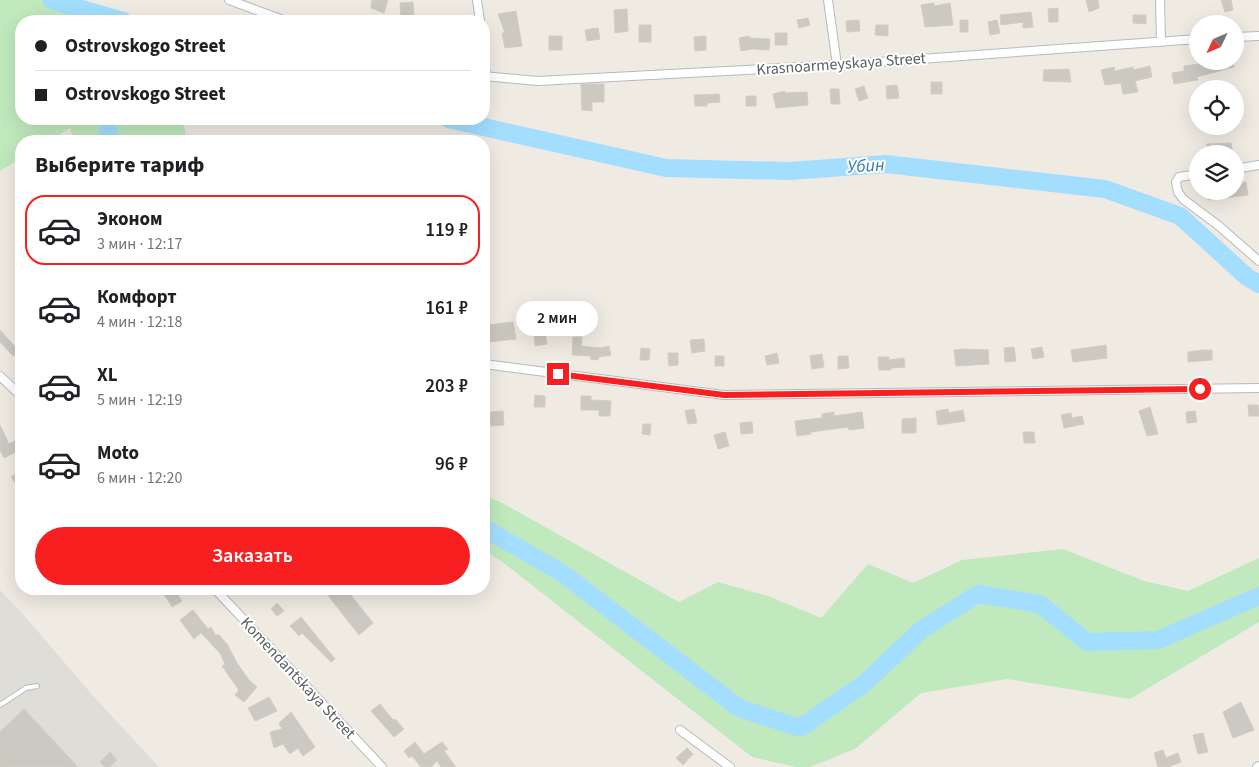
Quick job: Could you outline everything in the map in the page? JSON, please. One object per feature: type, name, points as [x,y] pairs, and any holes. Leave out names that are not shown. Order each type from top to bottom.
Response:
[{"type":"street","points":[[229,0],[270,15]]},
{"type":"street","points":[[478,0],[479,15]]},
{"type":"street","points":[[828,0],[836,65]]},
{"type":"street","points":[[1160,0],[1162,42]]},
{"type":"street","points":[[1244,37],[1259,36]]},
{"type":"street","name":"Krasnoarmeyskaya Street","points":[[490,76],[538,81],[836,65],[1189,40]]},
{"type":"street","points":[[1244,168],[1259,165]]},
{"type":"street","points":[[1189,175],[1179,177],[1176,182],[1178,192],[1183,199],[1219,226],[1259,261]]},
{"type":"street","points":[[490,365],[724,395],[1259,388]]},
{"type":"street","points":[[0,376],[15,390]]},
{"type":"street","name":"Komendantskaya Street","points":[[221,595],[382,767]]},
{"type":"street","points":[[680,730],[730,767]]},
{"type":"lane","points":[[0,705],[26,688],[37,686]]},
{"type":"shaded area","points":[[0,590],[94,697],[159,767],[0,767]]},
{"type":"green space","points":[[0,0],[83,0],[88,11],[101,15],[15,15],[15,125],[184,125],[186,135],[72,135],[70,128],[59,135],[15,135],[15,162],[0,171]]},
{"type":"green space","points":[[490,498],[679,602],[718,582],[768,596],[821,618],[868,564],[913,583],[962,560],[1063,549],[1144,581],[1188,591],[1259,558],[1259,622],[1130,699],[1007,679],[921,693],[855,749],[810,767],[795,767],[752,757],[490,554]]},
{"type":"building","points":[[372,0],[388,0],[384,13],[371,8]]},
{"type":"building","points":[[1086,0],[1098,0],[1099,8],[1089,12]]},
{"type":"building","points":[[1221,0],[1231,0],[1233,10],[1225,12]]},
{"type":"building","points":[[413,2],[414,15],[401,15],[400,3]]},
{"type":"building","points":[[934,3],[934,6],[950,3],[953,25],[925,27],[921,5]]},
{"type":"building","points":[[1058,8],[1058,22],[1049,22],[1048,9]]},
{"type":"building","points":[[627,9],[628,31],[615,33],[614,10]]},
{"type":"building","points":[[516,11],[522,46],[505,48],[502,33],[505,33],[498,14]]},
{"type":"building","points":[[1031,12],[1033,27],[1023,28],[1023,22],[1001,25],[1000,15]]},
{"type":"building","points":[[1133,15],[1146,15],[1146,24],[1133,23]]},
{"type":"building","points":[[808,18],[810,25],[799,28],[797,20]]},
{"type":"building","points":[[859,20],[860,31],[847,32],[846,21]]},
{"type":"building","points":[[960,20],[968,20],[968,32],[960,32]]},
{"type":"building","points":[[997,20],[1000,33],[990,35],[988,22]]},
{"type":"building","points":[[639,25],[651,25],[651,42],[639,42]]},
{"type":"building","points":[[876,25],[888,25],[888,36],[875,35]]},
{"type":"building","points":[[598,28],[600,39],[587,41],[585,30]]},
{"type":"building","points":[[775,33],[787,33],[787,45],[775,45]]},
{"type":"building","points":[[549,36],[562,36],[562,50],[549,50]]},
{"type":"building","points":[[706,36],[706,50],[695,51],[694,37]]},
{"type":"building","points":[[749,36],[749,38],[770,39],[769,50],[752,49],[741,51],[739,38]]},
{"type":"building","points":[[1189,65],[1189,70],[1223,70],[1197,77],[1198,80],[1174,84],[1172,73],[1184,71],[1184,66]]},
{"type":"building","points":[[1150,66],[1152,77],[1135,81],[1138,92],[1123,94],[1121,83],[1105,85],[1101,70],[1114,67],[1115,71],[1133,67],[1133,70]]},
{"type":"building","points":[[1069,69],[1071,82],[1043,81],[1044,70]]},
{"type":"building","points":[[931,82],[942,82],[942,94],[931,94]]},
{"type":"building","points":[[581,84],[604,84],[604,102],[592,102],[592,111],[582,110]]},
{"type":"building","points":[[897,85],[899,98],[887,99],[886,86]]},
{"type":"building","points":[[864,86],[868,98],[859,101],[855,89]]},
{"type":"building","points":[[830,89],[839,89],[840,104],[831,104]]},
{"type":"building","points":[[785,91],[785,93],[807,92],[808,105],[776,108],[773,94]]},
{"type":"building","points":[[719,94],[720,102],[707,103],[707,106],[695,106],[694,95]]},
{"type":"building","points":[[746,96],[756,96],[756,106],[746,106]]},
{"type":"building","points":[[1231,143],[1231,145],[1207,145]]},
{"type":"building","points":[[1244,182],[1246,182],[1248,195],[1244,196]]},
{"type":"building","points":[[513,322],[516,339],[490,342],[490,325]]},
{"type":"building","points":[[0,330],[15,347],[15,354],[13,356],[0,342]]},
{"type":"building","points":[[545,334],[547,344],[535,346],[534,335]]},
{"type":"building","points":[[573,337],[582,337],[581,346],[601,348],[609,346],[611,355],[599,357],[598,360],[590,359],[591,356],[572,355]]},
{"type":"building","points":[[704,339],[705,351],[692,353],[690,340]]},
{"type":"building","points":[[1106,345],[1107,358],[1073,362],[1071,350]]},
{"type":"building","points":[[1014,347],[1016,361],[1005,362],[1004,348]]},
{"type":"building","points":[[1042,347],[1044,357],[1033,359],[1031,349]]},
{"type":"building","points":[[641,348],[650,349],[649,360],[640,360]]},
{"type":"building","points":[[954,350],[988,350],[989,364],[956,366]]},
{"type":"building","points":[[1212,350],[1212,360],[1188,362],[1188,352]]},
{"type":"building","points":[[668,353],[678,353],[678,365],[669,366]]},
{"type":"building","points":[[777,353],[779,363],[767,365],[765,356]]},
{"type":"building","points":[[822,354],[824,367],[812,369],[810,356]]},
{"type":"building","points":[[715,356],[724,356],[724,366],[715,366]]},
{"type":"building","points":[[838,356],[848,356],[849,368],[838,369]]},
{"type":"building","points":[[878,357],[889,357],[889,360],[904,358],[905,367],[879,370]]},
{"type":"building","points":[[535,395],[545,396],[545,407],[534,407]]},
{"type":"building","points":[[581,396],[591,396],[591,400],[611,401],[610,416],[599,416],[599,410],[581,410]]},
{"type":"building","points":[[1248,405],[1258,405],[1259,416],[1249,416]]},
{"type":"building","points":[[1150,407],[1158,434],[1147,436],[1139,411]]},
{"type":"building","points":[[694,409],[697,423],[688,424],[685,411]]},
{"type":"building","points":[[948,409],[949,413],[963,410],[965,421],[938,425],[936,411]]},
{"type":"building","points":[[503,411],[504,425],[491,426],[490,412]]},
{"type":"building","points":[[1195,411],[1197,422],[1187,423],[1186,412]]},
{"type":"building","points":[[834,412],[834,416],[862,412],[864,428],[849,430],[848,427],[811,432],[811,434],[797,436],[795,421],[822,418],[822,414]]},
{"type":"building","points":[[1071,413],[1072,418],[1082,416],[1084,424],[1064,428],[1061,415]]},
{"type":"building","points":[[916,418],[916,433],[902,433],[902,419]]},
{"type":"building","points":[[752,422],[753,433],[741,434],[740,423]]},
{"type":"building","points":[[643,424],[651,424],[650,435],[642,434]]},
{"type":"building","points":[[0,425],[9,444],[14,441],[15,443],[15,452],[4,458],[0,450]]},
{"type":"building","points":[[725,432],[729,446],[718,449],[714,435]]},
{"type":"building","points":[[1023,432],[1034,432],[1035,443],[1024,443]]},
{"type":"building","points":[[15,474],[15,482],[11,477]]},
{"type":"building","points":[[165,595],[178,595],[182,601],[172,607]]},
{"type":"building","points":[[328,595],[351,595],[373,623],[359,635]]},
{"type":"building","points":[[277,603],[284,611],[277,616],[271,609]]},
{"type":"building","points":[[193,610],[208,629],[211,627],[216,636],[218,634],[227,644],[237,663],[249,680],[257,687],[244,702],[235,695],[239,690],[222,666],[225,664],[220,653],[201,633],[194,639],[180,620]]},
{"type":"building","points":[[301,617],[335,659],[331,662],[302,633],[299,636],[290,626]]},
{"type":"building","points":[[269,697],[277,711],[255,721],[248,708]]},
{"type":"building","points":[[1241,702],[1254,730],[1233,738],[1223,712]]},
{"type":"building","points":[[380,704],[393,720],[395,719],[404,729],[394,737],[371,711]]},
{"type":"building","points":[[24,709],[78,767],[0,767],[0,732]]},
{"type":"building","points":[[291,712],[315,747],[303,756],[298,748],[290,754],[283,744],[274,748],[270,732],[282,729],[279,723]]},
{"type":"building","points":[[1203,733],[1208,752],[1198,754],[1193,735]]},
{"type":"building","points":[[415,742],[424,754],[442,742],[448,749],[444,751],[456,767],[441,767],[437,761],[431,767],[421,767],[412,756],[409,758],[404,751]]},
{"type":"building","points":[[687,748],[693,754],[683,765],[676,758]]},
{"type":"building","points":[[1163,750],[1166,758],[1178,753],[1181,762],[1168,767],[1158,767],[1154,753]]},
{"type":"building","points":[[110,752],[117,760],[110,767],[105,767],[100,762]]},
{"type":"waterway","name":"Убин","points":[[51,0],[102,15]]},
{"type":"waterway","points":[[108,125],[108,135]]},
{"type":"waterway","name":"Убин","points":[[475,125],[666,168],[789,171],[886,164],[1105,189],[1180,216],[1247,277],[1259,284]]},
{"type":"waterway","points":[[490,531],[562,573],[739,708],[800,728],[865,683],[921,630],[978,594],[1040,604],[1087,642],[1158,640],[1259,596]]},
{"type":"route","points":[[558,374],[724,395],[1200,389]]}]
